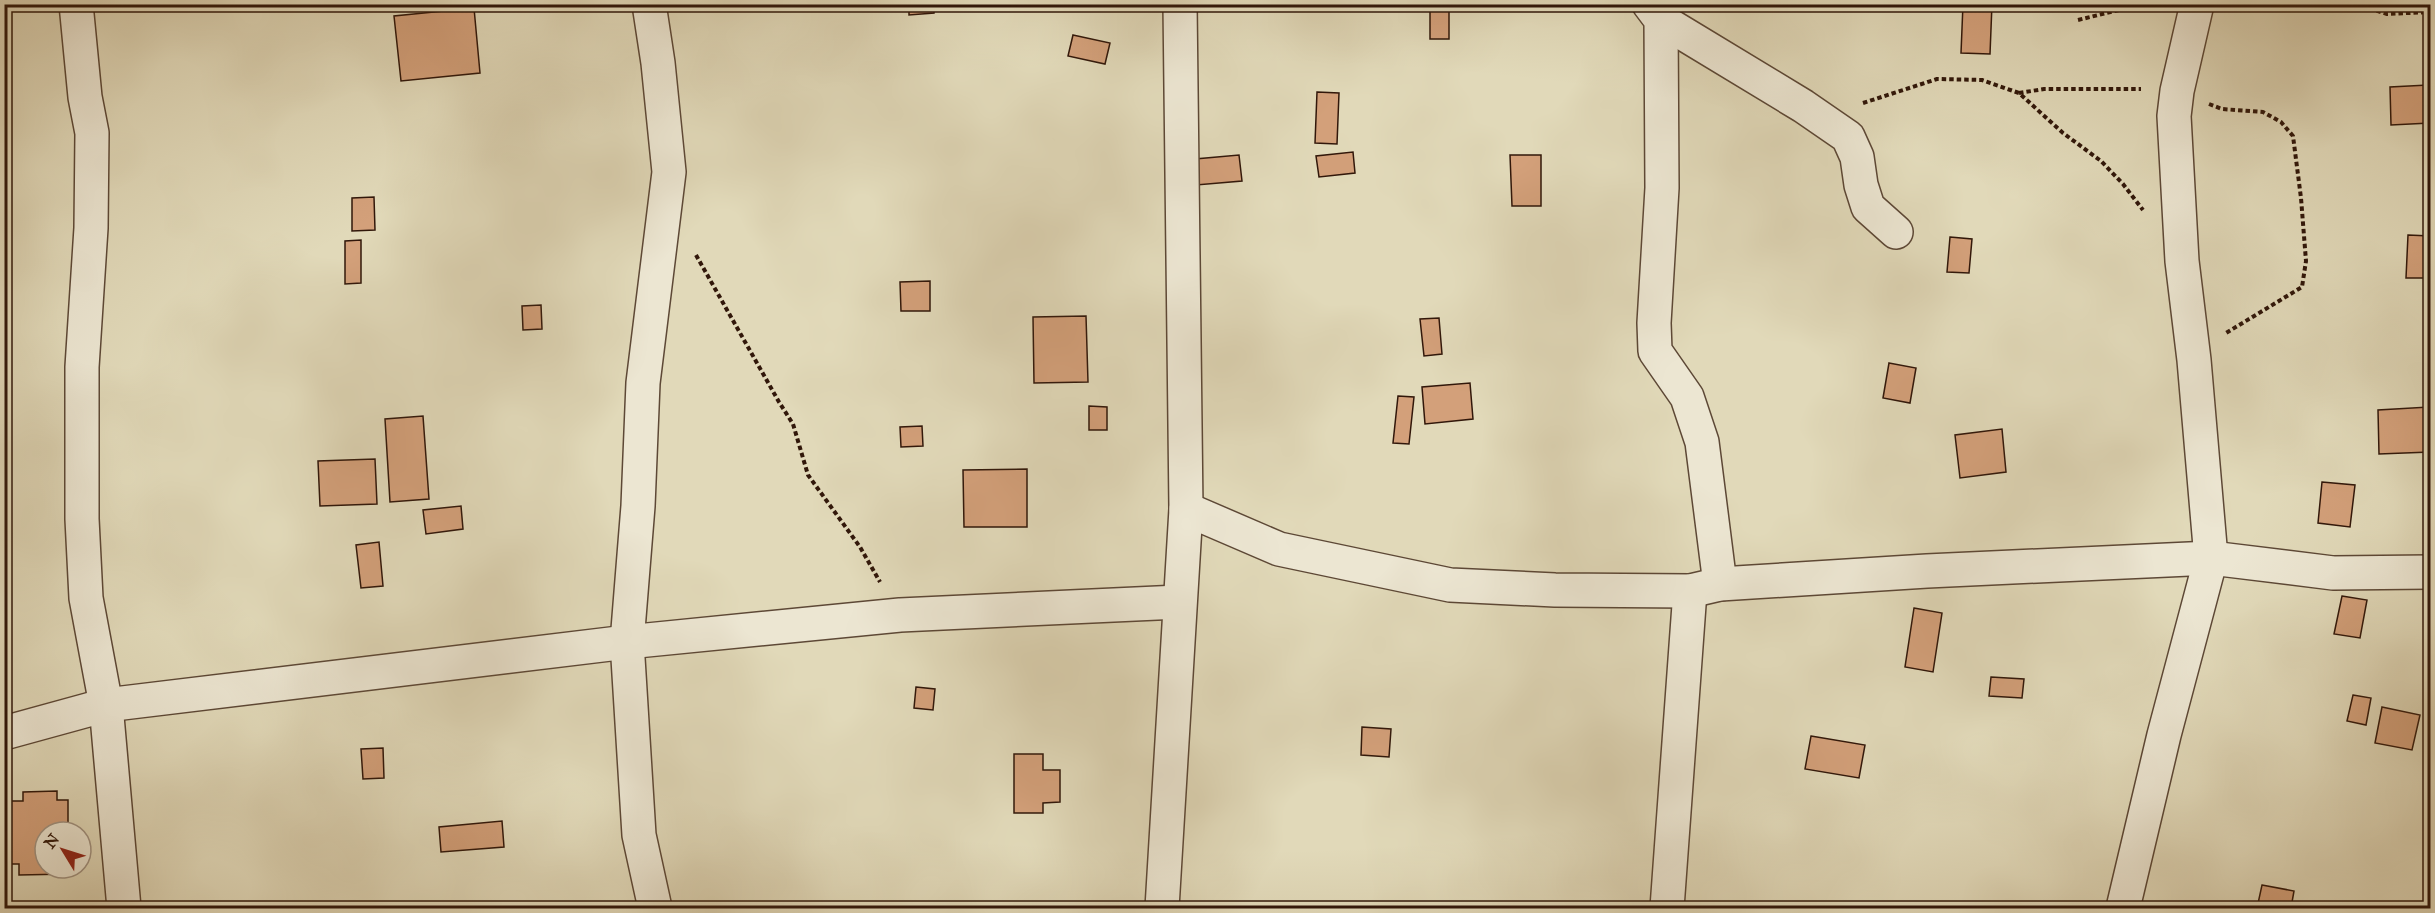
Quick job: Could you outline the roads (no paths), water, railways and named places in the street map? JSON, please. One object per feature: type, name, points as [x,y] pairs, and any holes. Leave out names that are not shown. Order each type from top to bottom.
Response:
[{"type":"street","points":[[76,4],[85,97],[92,133],[91,228],[82,367],[82,519],[86,598],[106,705],[124,909]]},
{"type":"street","points":[[649,4],[658,63],[669,172],[643,383],[638,506],[627,642],[639,836],[655,909]]},
{"type":"street","points":[[1162,909],[1186,510],[1180,4]]},
{"type":"street","points":[[2122,909],[2164,735],[2211,558],[2194,360],[2182,261],[2174,116],[2177,91],[2197,4]]},
{"type":"street","points":[[1657,10],[1848,137],[1857,157],[1861,185],[1868,207],[1896,232]]},
{"type":"street","points":[[1657,10],[1662,188],[1654,323],[1655,351],[1687,397],[1702,442],[1705,587],[1667,909]]},
{"type":"street","points":[[1186,510],[1279,549],[1450,585],[1555,590],[1705,587],[1928,571],[2211,558],[2333,573],[2430,572]]},
{"type":"street","points":[[4,733],[106,705],[627,642],[900,615],[1179,602]]}]
